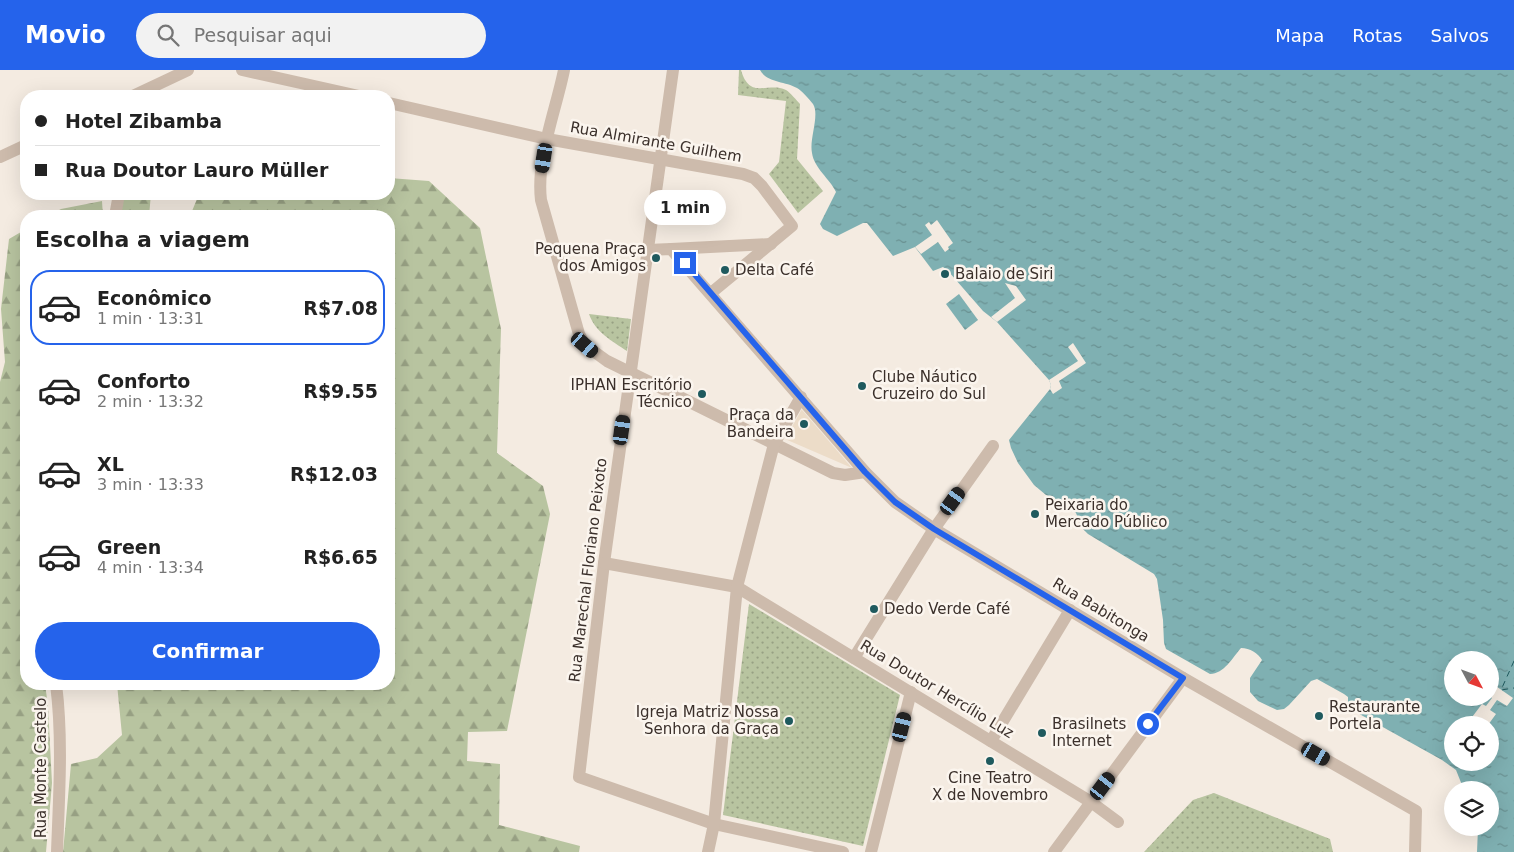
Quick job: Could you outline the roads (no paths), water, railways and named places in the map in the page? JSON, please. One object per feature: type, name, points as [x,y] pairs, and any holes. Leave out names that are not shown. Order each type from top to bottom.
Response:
[{"type":"street","points":[[153,90],[188,70]]},
{"type":"street","points":[[242,70],[332,90]]},
{"type":"street","points":[[564,70],[547,138],[540,189],[541,200],[579,334],[585,345],[596,354],[630,374],[833,472],[845,475],[865,472]]},
{"type":"street","name":"Rua Marechal Floriano Peixoto","points":[[673,70],[604,563],[579,776],[714,824]]},
{"type":"street","name":"Rua Almirante Guilhem","points":[[395,104],[547,138],[743,174],[754,178],[792,226],[711,293]]},
{"type":"street","points":[[0,157],[20,148]]},
{"type":"street","points":[[648,250],[771,244]]},
{"type":"street","name":"Rua Babitonga","points":[[671,248],[865,472],[895,502],[934,529],[1183,678],[1416,811],[1415,852]]},
{"type":"street","points":[[708,852],[714,824],[737,587],[774,444],[801,396]]},
{"type":"street","points":[[854,658],[934,529],[993,446]]},
{"type":"street","points":[[604,563],[737,587]]},
{"type":"street","name":"Rua Doutor Hercílio Luz","points":[[737,587],[1091,802],[1118,822]]},
{"type":"street","points":[[991,741],[1070,610]]},
{"type":"street","points":[[1054,852],[1183,678]]},
{"type":"street","name":"Rua Monte Castelo","points":[[56,852],[60,783],[59,707],[57,690]]},
{"type":"street","points":[[872,852],[911,692]]},
{"type":"street","points":[[714,824],[843,852]]},
{"type":"water","points":[[760,70],[1514,70],[1514,852],[1477,852],[1478,836],[1499,836],[1499,781],[1460,781],[1456,771],[1499,771],[1499,716],[1444,716],[1444,761],[1354,711],[1348,704],[1348,697],[1317,679],[1311,681],[1284,709],[1277,710],[1258,701],[1250,692],[1250,678],[1262,660],[1253,651],[1241,648],[1224,668],[1210,674],[1166,649],[1157,579],[1154,574],[1088,534],[1082,528],[1076,513],[1046,495],[1034,485],[1018,463],[1011,448],[1009,440],[1050,389],[1049,380],[997,322],[983,311],[949,272],[943,267],[933,271],[915,247],[893,256],[867,223],[863,223],[837,236],[823,229],[820,224],[836,192],[813,158],[811,147],[815,109],[810,100],[797,88],[767,77]]},
{"type":"water","points":[[959,294],[978,320],[965,330],[946,304]]},
{"type":"place","name":"Pequena Praça dos Amigos","points":[[656,258]]},
{"type":"place","name":"Delta Café","points":[[725,270]]},
{"type":"place","name":"Balaio de Siri","points":[[945,274]]},
{"type":"place","name":"Clube Náutico Cruzeiro do Sul","points":[[862,386]]},
{"type":"place","name":"IPHAN Escritório Técnico","points":[[702,394]]},
{"type":"place","name":"Praça da Bandeira","points":[[804,424]]},
{"type":"place","name":"Peixaria do Mercado Público","points":[[1035,514]]},
{"type":"place","name":"Dedo Verde Café","points":[[874,609]]},
{"type":"place","name":"Restaurante Portela","points":[[1319,716]]},
{"type":"place","name":"Igreja Matriz Nossa Senhora da Graça","points":[[789,721]]},
{"type":"place","name":"Brasilnets Internet","points":[[1042,733]]},
{"type":"place","name":"Cine Teatro X de Novembro","points":[[990,761]]}]
